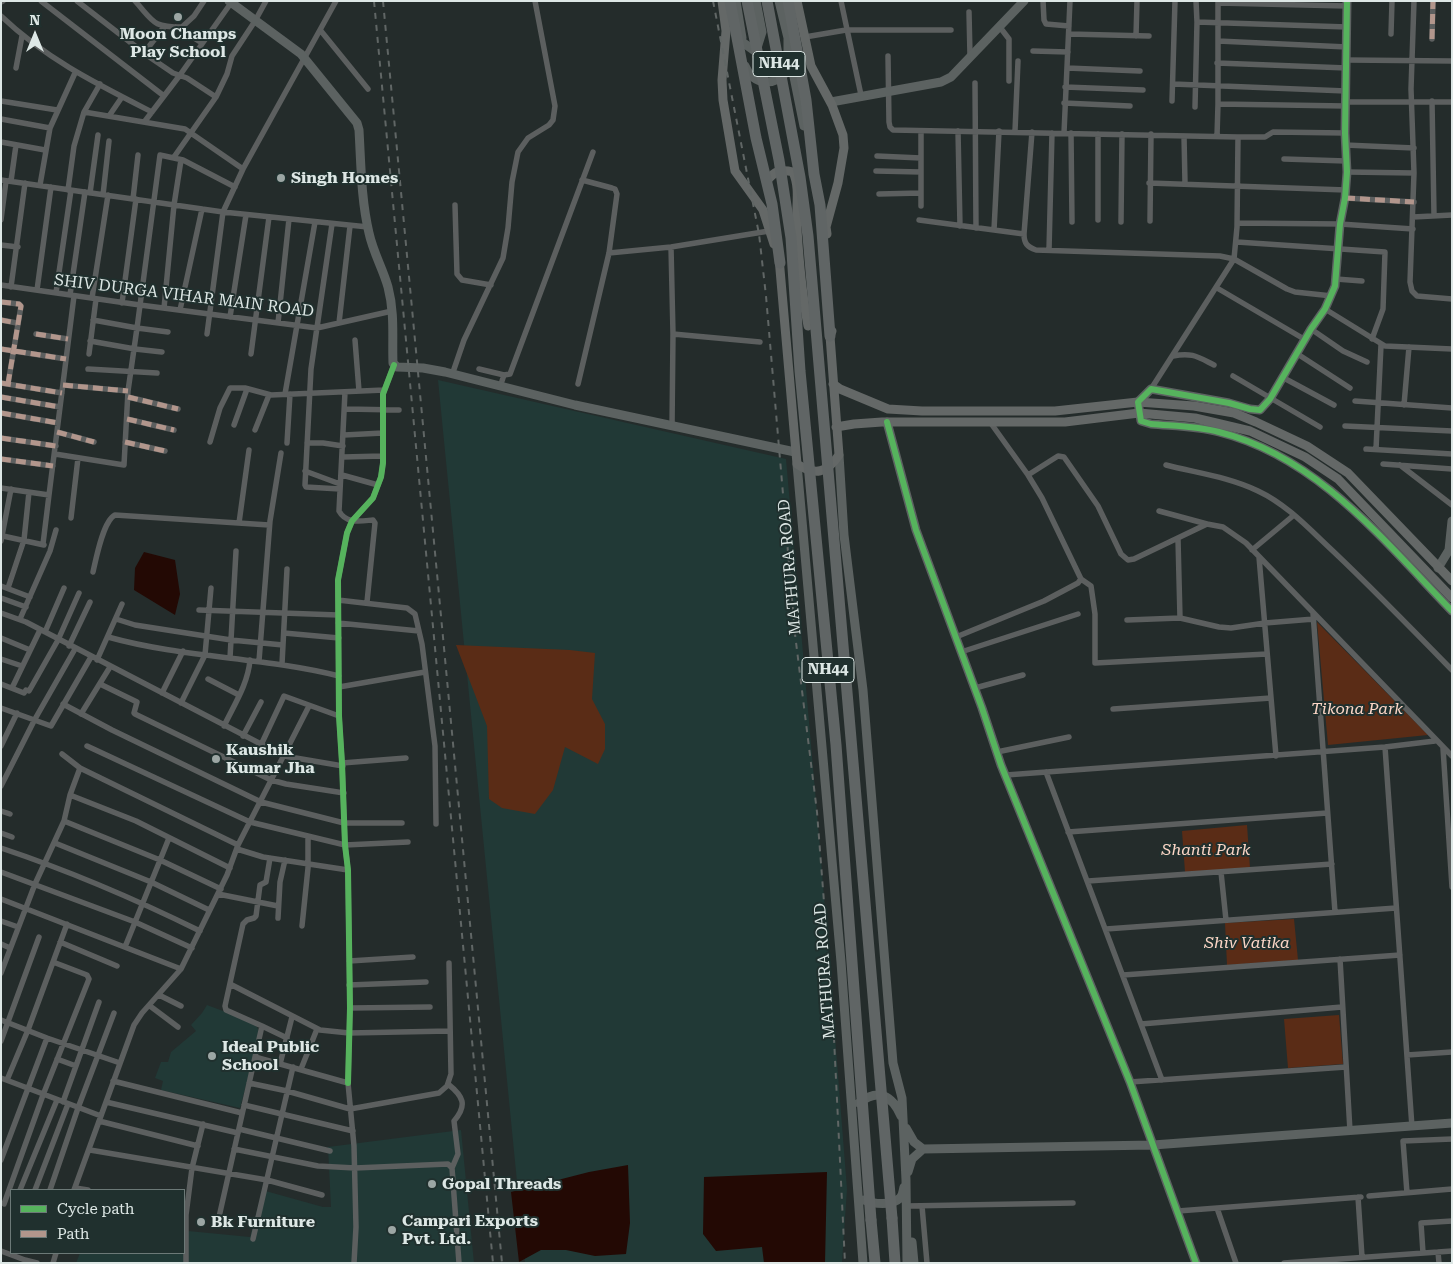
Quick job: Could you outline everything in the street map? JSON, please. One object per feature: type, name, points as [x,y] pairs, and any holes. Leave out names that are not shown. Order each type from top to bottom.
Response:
[{"type":"highway","points":[[730,1],[756,138],[772,204],[780,263]]},
{"type":"highway","name":"MATHURA ROAD","points":[[747,1],[779,160],[791,238],[800,371],[836,745],[875,1263]]},
{"type":"highway","name":"NH44","points":[[767,1],[800,177],[808,236],[895,1263]]},
{"type":"highway","points":[[788,1],[801,64],[814,174],[820,205],[830,331]]},
{"type":"main road","name":"MATHURA ROAD","points":[[722,1],[726,31],[722,80],[723,100],[735,171],[764,210],[780,263],[796,464]]},
{"type":"main road","points":[[796,464],[814,472],[832,465],[838,455],[830,331],[834,324],[826,227],[838,182],[844,148],[843,135],[831,102],[810,66],[797,1]]},
{"type":"main road","points":[[767,181],[773,174],[784,170],[792,172],[796,180],[796,227],[801,286],[808,326]]},
{"type":"main road","points":[[786,334],[808,326],[830,331]]},
{"type":"main road","points":[[833,384],[840,389],[888,408],[922,411],[1055,411],[1138,402],[1194,406],[1234,413],[1307,446],[1348,473],[1452,581]]},
{"type":"main road","points":[[836,427],[887,422],[1065,422],[1139,413],[1204,420],[1250,431],[1305,457],[1338,479],[1384,534],[1452,598]]},
{"type":"street","points":[[41,1],[164,96]]},
{"type":"street","points":[[76,1],[173,73],[187,78],[216,97]]},
{"type":"street","points":[[135,1],[155,23],[164,27],[182,27],[186,25],[204,1]]},
{"type":"street","points":[[174,157],[216,97],[232,56],[266,1]]},
{"type":"street","points":[[207,334],[223,212],[243,169],[336,1]]},
{"type":"street","points":[[452,375],[467,333],[491,285],[504,250],[512,182],[518,152],[528,138],[549,125],[554,114],[555,106],[535,1]]},
{"type":"street","points":[[736,1],[745,67],[751,77],[759,81],[774,81],[779,79],[788,70],[788,38],[779,1]]},
{"type":"street","points":[[756,1],[762,32],[755,51],[760,74],[774,81]]},
{"type":"street","points":[[841,1],[861,95]]},
{"type":"street","points":[[831,102],[861,95],[941,82],[950,77],[1024,1]]},
{"type":"street","points":[[1043,1],[1046,24],[1069,26]]},
{"type":"street","points":[[1064,133],[1070,1]]},
{"type":"street","points":[[1136,36],[1137,1]]},
{"type":"street","points":[[1172,101],[1175,1]]},
{"type":"street","points":[[1194,107],[1196,1]]},
{"type":"street","points":[[1391,34],[1392,1]]},
{"type":"street","points":[[1414,1],[1411,102],[1414,148],[1414,202],[1411,251],[1412,291],[1417,296],[1452,299]]},
{"type":"street","points":[[1432,39],[1433,1]]},
{"type":"street","points":[[145,121],[180,75],[230,2],[301,54],[354,118],[358,126],[368,227],[377,259],[388,287],[394,327],[394,365],[384,390],[383,466],[373,498],[352,521],[347,533],[338,580],[339,716],[345,845],[348,870],[350,1008],[348,1082],[355,1168],[356,1228],[354,1263]]},
{"type":"street","points":[[1151,389],[1260,410],[1270,399],[1304,339],[1332,296],[1336,280],[1340,224],[1347,172],[1345,133],[1347,3],[1218,2],[1217,136]]},
{"type":"street","points":[[969,12],[970,56]]},
{"type":"street","points":[[1,16],[22,36],[75,73],[152,112]]},
{"type":"street","points":[[1197,22],[1347,27]]},
{"type":"street","points":[[998,26],[1009,40],[1009,82]]},
{"type":"street","points":[[144,53],[164,27]]},
{"type":"street","points":[[176,27],[202,43]]},
{"type":"street","points":[[805,37],[846,30],[951,30]]},
{"type":"street","points":[[321,31],[368,89]]},
{"type":"street","points":[[1069,34],[1149,36]]},
{"type":"street","points":[[16,68],[22,36]]},
{"type":"street","points":[[1218,41],[1346,46]]},
{"type":"street","points":[[742,42],[755,51]]},
{"type":"street","points":[[1033,51],[1068,52]]},
{"type":"street","points":[[789,52],[800,100],[807,149],[814,174]]},
{"type":"street","points":[[888,56],[889,122],[891,130],[1238,137],[1264,137],[1273,132],[1345,133]]},
{"type":"street","points":[[1015,132],[1018,61]]},
{"type":"street","points":[[1217,64],[1346,64],[1452,61]]},
{"type":"street","points":[[1066,68],[1140,71]]},
{"type":"street","points":[[40,185],[50,128],[75,73]]},
{"type":"street","points":[[975,83],[976,228]]},
{"type":"street","points":[[56,293],[74,146],[84,112],[100,84]]},
{"type":"street","points":[[1173,84],[1346,90]]},
{"type":"street","points":[[1065,87],[1143,90]]},
{"type":"street","points":[[109,116],[122,97]]},
{"type":"street","points":[[1,101],[57,110]]},
{"type":"street","points":[[1432,101],[1434,215]]},
{"type":"street","points":[[1218,104],[1452,102]]},
{"type":"street","points":[[1064,103],[1130,106]]},
{"type":"street","points":[[84,112],[185,129],[243,169]]},
{"type":"street","points":[[1,120],[50,128]]},
{"type":"street","points":[[921,132],[921,206]]},
{"type":"street","points":[[958,132],[960,226]]},
{"type":"street","points":[[994,230],[999,132]]},
{"type":"street","points":[[1032,132],[1024,234],[1025,242],[1030,248],[1214,256],[1234,259],[1294,292],[1332,296]]},
{"type":"street","points":[[1049,250],[1052,132]]},
{"type":"street","points":[[1072,133],[1072,222]]},
{"type":"street","points":[[1098,134],[1098,220]]},
{"type":"street","points":[[1121,222],[1122,134]]},
{"type":"street","points":[[1150,134],[1150,221]]},
{"type":"street","points":[[43,544],[58,432],[72,295],[98,135]]},
{"type":"street","points":[[1184,136],[1184,183]]},
{"type":"street","points":[[1139,413],[1138,402],[1151,389],[1234,259],[1237,223],[1238,137]]},
{"type":"street","points":[[89,354],[106,195],[109,141]]},
{"type":"street","points":[[1,142],[45,150]]},
{"type":"street","points":[[1,220],[6,181],[16,145]]},
{"type":"street","points":[[1346,145],[1414,148]]},
{"type":"street","points":[[479,369],[504,375],[510,374],[592,152]]},
{"type":"street","points":[[55,454],[124,465],[128,394],[155,202],[159,157],[163,155],[174,157],[235,188]]},
{"type":"street","points":[[122,303],[135,199],[138,156]]},
{"type":"street","points":[[877,156],[921,158]]},
{"type":"street","points":[[1284,159],[1346,161]]},
{"type":"street","points":[[164,308],[174,205],[181,160]]},
{"type":"street","points":[[876,171],[921,172]]},
{"type":"street","points":[[1347,172],[1414,173]]},
{"type":"street","points":[[578,384],[609,253],[617,191],[582,180]]},
{"type":"street","points":[[6,181],[223,212],[368,227]]},
{"type":"street","points":[[11,287],[18,247],[25,183]]},
{"type":"street","points":[[1149,183],[1236,186],[1345,194],[1414,202]]},
{"type":"street","points":[[37,290],[51,187]]},
{"type":"street","points":[[879,194],[921,193]]},
{"type":"street","points":[[455,205],[456,274],[462,280],[491,285]]},
{"type":"street","points":[[180,310],[202,209]]},
{"type":"street","points":[[230,317],[246,214]]},
{"type":"street","points":[[1413,216],[1452,214]]},
{"type":"street","points":[[251,354],[268,217]]},
{"type":"street","points":[[278,324],[288,219]]},
{"type":"street","points":[[919,220],[1024,234]]},
{"type":"street","points":[[287,443],[287,394],[316,222]]},
{"type":"street","points":[[1237,223],[1340,224],[1412,228]]},
{"type":"street","points":[[332,224],[309,393],[305,486],[340,487]]},
{"type":"street","points":[[339,324],[350,226]]},
{"type":"street","points":[[609,253],[671,247],[769,231]]},
{"type":"street","points":[[1236,242],[1385,252],[1383,309],[1372,339]]},
{"type":"street","points":[[1,245],[18,247]]},
{"type":"street","points":[[671,247],[673,334],[672,427]]},
{"type":"street","points":[[1336,280],[1362,281]]},
{"type":"street","name":"SHIV DURGA VIHAR MAIN ROAD","points":[[1,285],[122,303],[317,328],[392,311]]},
{"type":"street","points":[[1217,288],[1304,339]]},
{"type":"street","points":[[1,302],[20,305],[8,384]]},
{"type":"street","points":[[1325,309],[1381,345],[1452,349]]},
{"type":"street","points":[[1,320],[17,323]]},
{"type":"street","points":[[93,320],[168,332]]},
{"type":"street","points":[[1311,329],[1343,350],[1367,362]]},
{"type":"street","points":[[36,334],[68,339]]},
{"type":"street","points":[[673,334],[760,342]]},
{"type":"street","points":[[355,340],[359,391]]},
{"type":"street","points":[[90,341],[162,352]]},
{"type":"street","points":[[1376,449],[1381,345]]},
{"type":"street","points":[[1404,405],[1409,347]]},
{"type":"street","points":[[1,349],[66,359]]},
{"type":"street","points":[[1296,353],[1350,388]]},
{"type":"street","points":[[1173,356],[1193,354],[1214,365]]},
{"type":"street","points":[[394,365],[396,368],[423,368],[672,427],[795,452]]},
{"type":"street","points":[[88,369],[157,373]]},
{"type":"street","points":[[500,387],[504,375]]},
{"type":"street","points":[[1233,376],[1320,427]]},
{"type":"street","points":[[1282,377],[1334,405]]},
{"type":"street","points":[[1,383],[62,393]]},
{"type":"street","points":[[63,385],[128,394],[178,409]]},
{"type":"street","points":[[210,442],[230,388],[247,389],[269,395],[384,390]]},
{"type":"street","points":[[234,425],[247,389]]},
{"type":"street","points":[[345,392],[340,513],[345,519],[352,521],[373,520],[375,523],[367,602]]},
{"type":"street","points":[[255,430],[269,395]]},
{"type":"street","points":[[1,397],[60,407]]},
{"type":"street","points":[[1355,402],[1452,408]]},
{"type":"street","points":[[345,409],[399,410]]},
{"type":"street","points":[[1,413],[58,423]]},
{"type":"street","points":[[127,419],[174,430]]},
{"type":"street","points":[[887,422],[916,530],[997,752],[1130,1082],[1196,1263]]},
{"type":"street","points":[[990,422],[1028,475],[1042,498],[1081,579],[1090,586],[1095,614],[1095,663],[1267,654]]},
{"type":"street","points":[[1345,426],[1452,432]]},
{"type":"street","points":[[58,432],[94,442]]},
{"type":"street","points":[[344,435],[383,433]]},
{"type":"street","points":[[1,438],[56,446]]},
{"type":"street","points":[[126,442],[165,451]]},
{"type":"street","points":[[307,443],[323,442],[343,446]]},
{"type":"street","points":[[1366,449],[1452,454]]},
{"type":"street","points":[[239,523],[249,450]]},
{"type":"street","points":[[259,661],[261,612],[269,525],[281,453]]},
{"type":"street","points":[[838,455],[844,535],[863,690],[893,1063],[902,1098],[906,1180],[907,1263]]},
{"type":"street","points":[[343,457],[383,456]]},
{"type":"street","points":[[1028,475],[1058,456],[1064,456],[1094,498],[1121,554],[1128,560],[1178,539],[1207,524]]},
{"type":"street","points":[[71,518],[78,458]]},
{"type":"street","points":[[1,459],[53,466]]},
{"type":"street","name":"MATHURA ROAD","points":[[796,464],[841,962],[863,1263]]},
{"type":"street","points":[[1383,464],[1452,469]]},
{"type":"street","points":[[1166,465],[1245,486],[1276,501],[1294,515],[1390,606],[1452,670]]},
{"type":"street","points":[[1400,465],[1452,505]]},
{"type":"street","points":[[306,471],[340,487]]},
{"type":"street","points":[[342,475],[378,485]]},
{"type":"street","points":[[1,488],[49,495]]},
{"type":"street","points":[[11,489],[2,538],[24,540],[51,546]]},
{"type":"street","points":[[29,492],[24,540],[4,587],[30,597]]},
{"type":"street","points":[[1159,511],[1223,527],[1234,534],[1259,557],[1435,741],[1452,756]]},
{"type":"street","points":[[93,572],[97,551],[112,515],[269,525]]},
{"type":"street","points":[[1252,550],[1294,515]]},
{"type":"street","points":[[1438,568],[1449,550],[1452,520]]},
{"type":"street","points":[[20,620],[56,530]]},
{"type":"street","points":[[1384,534],[1452,611]]},
{"type":"street","points":[[1178,539],[1180,618]]},
{"type":"street","points":[[230,658],[236,551]]},
{"type":"street","points":[[1259,557],[1276,756]]},
{"type":"street","points":[[282,664],[287,569]]},
{"type":"street","points":[[956,637],[1044,601],[1078,583],[1081,579]]},
{"type":"street","points":[[12,688],[30,650],[64,588]]},
{"type":"street","points":[[181,703],[205,655],[211,588]]},
{"type":"street","points":[[1,684],[24,693],[26,690],[29,691],[58,640],[79,593]]},
{"type":"street","points":[[1,598],[26,607]]},
{"type":"street","points":[[338,600],[367,602],[412,611],[417,619],[435,746],[436,824]]},
{"type":"street","points":[[69,646],[90,602]]},
{"type":"street","points":[[97,660],[122,604]]},
{"type":"street","points":[[199,610],[338,615]]},
{"type":"street","points":[[1,612],[42,631],[284,756],[342,764],[406,758]]},
{"type":"street","points":[[961,652],[1078,614]]},
{"type":"street","points":[[1127,620],[1180,618],[1225,628],[1314,616]]},
{"type":"street","points":[[1314,616],[1334,912]]},
{"type":"street","points":[[116,619],[135,625],[231,640],[283,645]]},
{"type":"street","points":[[338,623],[419,631]]},
{"type":"street","points":[[284,633],[338,638]]},
{"type":"street","points":[[108,637],[146,647],[282,664],[339,676]]},
{"type":"street","points":[[1,638],[30,650]]},
{"type":"street","points":[[2,783],[35,719],[75,649]]},
{"type":"street","points":[[162,693],[183,651]]},
{"type":"street","points":[[1,708],[51,726],[91,657]]},
{"type":"street","points":[[1,659],[22,666]]},
{"type":"street","points":[[224,726],[250,668],[250,660]]},
{"type":"street","points":[[81,714],[110,667]]},
{"type":"street","points":[[339,686],[425,672]]},
{"type":"street","points":[[974,688],[1023,675]]},
{"type":"street","points":[[208,679],[239,695]]},
{"type":"street","points":[[100,684],[137,702],[135,714],[271,780],[344,793]]},
{"type":"street","points":[[261,745],[284,696],[339,716]]},
{"type":"street","points":[[1113,709],[1271,698]]},
{"type":"street","points":[[243,736],[261,702]]},
{"type":"street","points":[[63,704],[260,802],[344,823],[402,823]]},
{"type":"street","points":[[75,1189],[134,1025],[181,969],[219,892],[250,822],[309,706]]},
{"type":"street","points":[[1,746],[4,733],[17,714]]},
{"type":"street","points":[[997,752],[1069,737]]},
{"type":"street","points":[[1006,775],[1276,756],[1435,741]]},
{"type":"street","points":[[87,746],[250,822],[345,845],[408,842]]},
{"type":"street","points":[[1385,747],[1412,1127]]},
{"type":"street","points":[[1443,748],[1452,887]]},
{"type":"street","points":[[62,754],[80,768],[238,847],[270,858],[348,870]]},
{"type":"street","points":[[2,971],[44,862],[64,821],[70,795],[80,768]]},
{"type":"street","points":[[1046,772],[1162,1080]]},
{"type":"street","points":[[70,795],[136,821],[230,868]]},
{"type":"street","points":[[1,810],[10,814]]},
{"type":"street","points":[[1068,832],[1327,813]]},
{"type":"street","points":[[64,821],[160,860],[219,892],[278,906]]},
{"type":"street","points":[[1,833],[12,837]]},
{"type":"street","points":[[302,926],[308,864],[308,836]]},
{"type":"street","points":[[125,946],[169,838]]},
{"type":"street","points":[[55,842],[151,882],[209,910]]},
{"type":"street","points":[[1,848],[44,862],[143,902],[200,931]]},
{"type":"street","points":[[270,858],[266,882],[260,885],[254,918],[247,920],[243,924],[225,1006],[226,1010],[286,1038]]},
{"type":"street","points":[[278,918],[280,882],[285,860]]},
{"type":"street","points":[[1088,881],[1332,864]]},
{"type":"street","points":[[1,872],[135,922],[192,948]]},
{"type":"street","points":[[1221,872],[1226,920]]},
{"type":"street","points":[[1,899],[181,969]]},
{"type":"street","points":[[1106,929],[1396,908]]},
{"type":"street","points":[[1,921],[18,927]]},
{"type":"street","points":[[67,924],[28,1030],[4,1079],[78,1108],[100,1119],[198,1146]]},
{"type":"street","points":[[1,1041],[39,937]]},
{"type":"street","points":[[60,942],[117,966]]},
{"type":"street","points":[[1,944],[10,948]]},
{"type":"street","points":[[1123,975],[1400,956]]},
{"type":"street","points":[[349,962],[412,957]]},
{"type":"street","points":[[1340,959],[1350,1131]]},
{"type":"street","points":[[4,1204],[88,977],[53,962]]},
{"type":"street","points":[[249,1083],[350,1108],[439,1093],[448,1084],[451,1074],[449,963]]},
{"type":"street","points":[[349,985],[426,982]]},
{"type":"street","points":[[230,984],[317,1029],[349,1033],[450,1031]]},
{"type":"street","points":[[159,995],[181,1006]]},
{"type":"street","points":[[35,1189],[62,1102],[100,1002]]},
{"type":"street","points":[[150,1006],[178,1027]]},
{"type":"street","points":[[350,1008],[430,1007]]},
{"type":"street","points":[[1141,1024],[1342,1007]]},
{"type":"street","points":[[50,1189],[78,1108],[114,1013]]},
{"type":"street","points":[[280,1064],[292,1017]]},
{"type":"street","points":[[1,1020],[46,1038],[120,1063]]},
{"type":"street","points":[[219,1217],[262,1026]]},
{"type":"street","points":[[301,1070],[317,1029]]},
{"type":"street","points":[[1,1160],[46,1038]]},
{"type":"street","points":[[1407,1055],[1452,1052]]},
{"type":"street","points":[[255,1057],[348,1082]]},
{"type":"street","points":[[57,1059],[76,1066]]},
{"type":"street","points":[[253,1239],[293,1067]]},
{"type":"street","points":[[1130,1082],[1346,1067]]},
{"type":"street","points":[[113,1081],[242,1113]]},
{"type":"street","points":[[448,1084],[461,1096],[463,1104],[461,1113],[454,1121],[458,1154],[452,1168],[459,1263]]},
{"type":"street","points":[[852,1117],[858,1104],[867,1098],[876,1095],[889,1098],[894,1102],[910,1137],[923,1149]]},
{"type":"street","points":[[20,1189],[62,1102]]},
{"type":"street","points":[[106,1102],[202,1124],[277,1137],[330,1151]]},
{"type":"street","points":[[244,1105],[353,1131]]},
{"type":"street","points":[[857,1184],[864,1200],[871,1203],[894,1202],[902,1195],[912,1159],[923,1149],[1153,1146],[1452,1123]]},
{"type":"street","points":[[186,1263],[185,1210],[202,1124]]},
{"type":"street","points":[[1,1136],[9,1139]]},
{"type":"street","points":[[1407,1193],[1403,1141],[1452,1139]]},
{"type":"street","points":[[234,1149],[318,1166],[355,1168],[448,1164],[452,1168]]},
{"type":"street","points":[[90,1150],[267,1180],[322,1195]]},
{"type":"street","points":[[1369,1196],[1452,1189]]},
{"type":"street","points":[[1178,1211],[1360,1197],[1362,1257]]},
{"type":"street","points":[[906,1206],[1073,1203]]},
{"type":"street","points":[[922,1206],[927,1263]]},
{"type":"street","points":[[1217,1208],[1236,1263]]},
{"type":"street","points":[[858,1263],[856,1216],[859,1210]]},
{"type":"street","points":[[1423,1253],[1421,1223],[1452,1221]]},
{"type":"street","points":[[907,1229],[911,1233],[914,1263]]},
{"type":"street","points":[[1284,1263],[1452,1250]]},
{"type":"street","points":[[1,1251],[36,1263]]},
{"type":"street","points":[[1438,1252],[1439,1263]]},
{"type":"shaded area","points":[[438,380],[786,459],[821,859],[847,1189],[842,1263],[525,1263]]},
{"type":"shaded area","points":[[144,552],[175,560],[180,594],[175,615],[134,590],[135,568]]},
{"type":"shaded area","name":"Ideal Public School","points":[[207,1005],[255,1023],[260,1033],[240,1108],[161,1090],[163,1081],[155,1078],[161,1062],[168,1062],[171,1052],[196,1031],[191,1025]]},
{"type":"shaded area","points":[[461,1130],[474,1263],[76,1263],[80,1254],[185,1254],[188,1231],[250,1237],[262,1190],[323,1207],[331,1207],[328,1147]]},
{"type":"shaded area","points":[[628,1165],[630,1223],[626,1254],[595,1256],[566,1250],[541,1250],[519,1262],[511,1192],[589,1172]]},
{"type":"shaded area","points":[[827,1172],[825,1263],[764,1263],[762,1247],[716,1251],[703,1234],[704,1177]]},
{"type":"green space","name":"Tikona Park","points":[[1317,622],[1428,735],[1328,745]]},
{"type":"green space","points":[[456,645],[570,650],[595,653],[592,699],[605,724],[605,749],[598,764],[565,747],[553,790],[535,814],[502,808],[489,799],[487,726]]},
{"type":"green space","name":"Shanti Park","points":[[1247,825],[1250,868],[1185,872],[1182,831]]},
{"type":"green space","name":"Shiv Vatika","points":[[1294,919],[1298,960],[1227,965],[1225,923]]},
{"type":"green space","points":[[1339,1015],[1343,1064],[1288,1068],[1284,1019]]},
{"type":"railway","points":[[374,1],[493,1263]]},
{"type":"railway","points":[[383,1],[502,1263]]},
{"type":"railway","points":[[713,1],[759,234],[766,296],[795,634],[817,812],[833,1018],[845,1263]]},
{"type":"marked path","points":[[1432,39],[1433,1]]},
{"type":"marked path","points":[[1345,198],[1414,202]]},
{"type":"marked path","points":[[1,302],[19,304],[21,306],[8,384]]},
{"type":"marked path","points":[[1,320],[17,323]]},
{"type":"marked path","points":[[36,334],[68,339]]},
{"type":"marked path","points":[[1,349],[66,359]]},
{"type":"marked path","points":[[1,383],[62,393]]},
{"type":"marked path","points":[[63,385],[128,391]]},
{"type":"marked path","points":[[1,397],[60,407]]},
{"type":"marked path","points":[[128,397],[178,409]]},
{"type":"marked path","points":[[1,413],[58,423]]},
{"type":"marked path","points":[[127,419],[174,430]]},
{"type":"marked path","points":[[57,432],[94,442]]},
{"type":"marked path","points":[[1,438],[56,446]]},
{"type":"marked path","points":[[125,442],[165,451]]},
{"type":"marked path","points":[[1,459],[53,466]]},
{"type":"cycle path","points":[[1347,1],[1345,133],[1347,172],[1340,224],[1335,286],[1325,309],[1311,329],[1270,399],[1260,410],[1151,389],[1138,402],[1141,421],[1151,424],[1194,427],[1219,432],[1255,444],[1288,461],[1318,481],[1347,505],[1401,557],[1452,611]]},
{"type":"cycle path","points":[[348,1083],[350,1008],[348,870],[345,845],[339,716],[338,580],[347,533],[352,521],[373,498],[381,477],[383,463],[383,394],[394,365]]},
{"type":"cycle path","points":[[887,422],[916,530],[982,708],[1001,765],[1130,1082],[1196,1263]]},
{"type":"place","name":"Moon Champs Play School","points":[[178,17]]},
{"type":"place","name":"Singh Homes","points":[[281,178]]},
{"type":"place","name":"Kaushik Kumar Jha","points":[[216,759]]},
{"type":"place","name":"Ideal Public School","points":[[212,1056]]},
{"type":"place","name":"Gopal Threads","points":[[432,1184]]},
{"type":"place","name":"Bk Furniture","points":[[201,1222]]},
{"type":"place","name":"Campari Exports Pvt. Ltd.","points":[[392,1230]]}]
